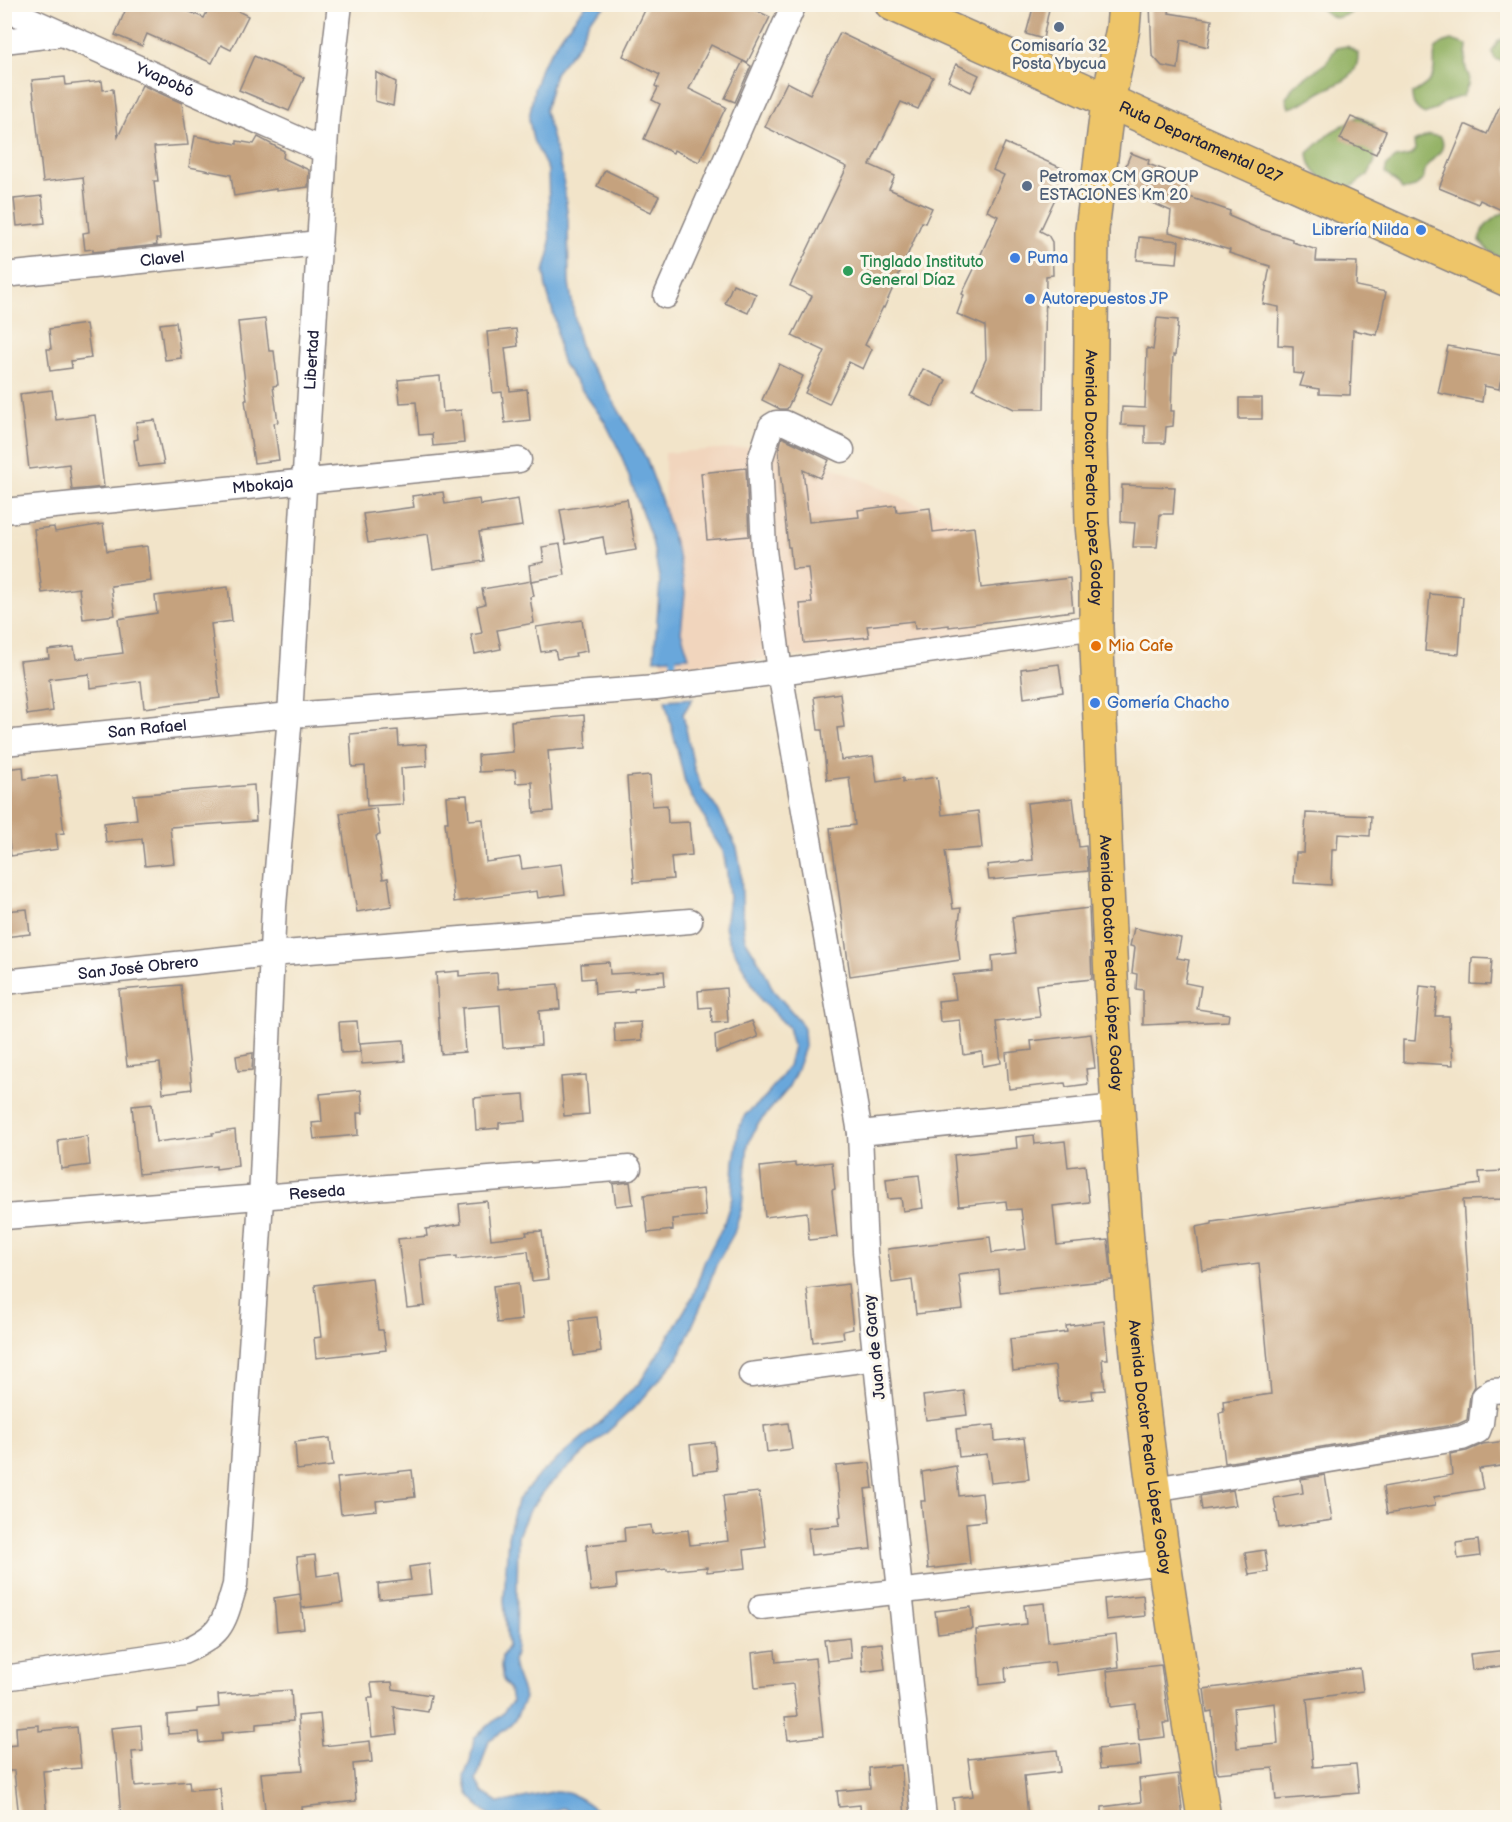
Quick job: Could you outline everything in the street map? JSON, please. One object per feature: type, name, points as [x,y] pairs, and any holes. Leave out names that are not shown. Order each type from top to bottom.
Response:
[{"type":"main road","name":"Ruta Departamental 027","points":[[892,4],[1508,280]]},
{"type":"main road","name":"Avenida Doctor Pedro López Godoy","points":[[1125,4],[1123,28],[1108,102],[1092,230],[1090,442],[1092,524],[1096,571],[1095,627],[1117,1107],[1137,1353],[1164,1562],[1204,1818]]},
{"type":"street","name":"Libertad","points":[[4,1677],[183,1652],[207,1641],[224,1621],[235,1585],[261,1197],[271,954],[290,715],[325,151],[340,4]]},
{"type":"street","points":[[666,296],[794,4]]},
{"type":"street","name":"Yvapobó","points":[[4,8],[325,151]]},
{"type":"street","points":[[4,41],[62,34]]},
{"type":"street","name":"Clavel","points":[[4,275],[319,243]]},
{"type":"street","name":"Juan de Garay","points":[[842,450],[784,423],[771,426],[760,460],[764,550],[780,672],[860,1133],[865,1251],[924,1818]]},
{"type":"street","name":"Mbokaja","points":[[4,511],[519,460]]},
{"type":"street","name":"San Rafael","points":[[4,743],[290,715],[656,688],[1095,627]]},
{"type":"street","name":"San José Obrero","points":[[4,982],[271,954],[690,921]]},
{"type":"street","points":[[860,1133],[1117,1107]]},
{"type":"street","name":"Reseda","points":[[4,1217],[629,1168]]},
{"type":"street","points":[[751,1375],[876,1358]]},
{"type":"street","points":[[1154,1490],[1462,1438],[1478,1431],[1484,1397],[1491,1391],[1508,1390]]},
{"type":"street","points":[[761,1607],[1164,1562]]},
{"type":"shaded area","points":[[769,438],[970,528],[986,636],[662,669],[665,453],[760,446]]},
{"type":"green space","points":[[1316,5],[1359,5],[1349,14],[1336,18]]},
{"type":"green space","points":[[1506,39],[1507,63],[1495,59],[1492,52],[1498,41]]},
{"type":"green space","points":[[1451,40],[1467,45],[1465,64],[1469,76],[1468,85],[1463,96],[1447,101],[1424,114],[1415,106],[1412,94],[1431,79],[1434,73],[1437,47]]},
{"type":"green space","points":[[1347,46],[1358,53],[1355,69],[1351,75],[1301,104],[1289,108],[1286,98],[1294,85],[1326,63],[1336,48]]},
{"type":"green space","points":[[1359,116],[1375,125],[1373,141],[1375,161],[1368,175],[1348,189],[1327,181],[1316,173],[1309,161],[1308,153],[1331,132]]},
{"type":"green space","points":[[1429,135],[1441,137],[1442,148],[1428,165],[1424,178],[1415,187],[1402,190],[1385,173],[1387,165],[1396,158],[1412,155],[1415,151],[1414,142]]},
{"type":"green space","points":[[1503,213],[1507,214],[1508,258],[1495,256],[1479,240],[1488,224]]},
{"type":"water","points":[[586,5],[607,5],[590,19],[577,46],[555,73],[545,111],[563,177],[568,220],[569,283],[578,338],[584,358],[603,383],[646,458],[661,499],[680,562],[685,593],[681,632],[689,657],[654,659],[660,582],[652,540],[620,452],[605,422],[563,364],[556,323],[546,288],[544,272],[550,250],[548,170],[533,140],[529,119],[534,90],[542,65]]},
{"type":"water","points":[[693,698],[683,714],[694,768],[702,789],[718,810],[737,848],[741,870],[745,939],[763,968],[773,990],[804,1029],[805,1047],[787,1090],[757,1125],[748,1144],[742,1207],[734,1233],[716,1265],[678,1358],[638,1404],[549,1485],[528,1512],[518,1536],[516,1648],[513,1662],[525,1698],[516,1718],[505,1730],[489,1740],[476,1781],[483,1793],[499,1803],[557,1791],[582,1800],[603,1817],[579,1817],[563,1808],[526,1817],[494,1818],[468,1794],[464,1776],[470,1762],[474,1738],[501,1715],[512,1702],[510,1690],[503,1680],[501,1667],[502,1656],[508,1646],[504,1600],[508,1536],[517,1501],[538,1476],[603,1420],[639,1384],[677,1323],[693,1296],[705,1260],[723,1226],[732,1198],[739,1128],[745,1115],[763,1100],[788,1066],[793,1046],[788,1027],[761,1000],[728,939],[725,926],[729,898],[723,851],[685,782],[665,700]]},
{"type":"building","points":[[128,4],[172,4],[204,18],[211,4],[224,4],[248,16],[231,50],[221,45],[212,63],[147,34],[142,46],[115,35]]},
{"type":"building","points":[[648,4],[743,4],[770,17],[747,63],[711,45],[689,89],[726,107],[699,162],[644,139],[660,104],[652,100],[658,88],[655,86],[660,75],[623,56]]},
{"type":"building","points":[[1034,4],[1050,4],[1043,39],[1026,34]]},
{"type":"building","points":[[1150,4],[1170,4],[1169,13],[1212,20],[1208,47],[1181,40],[1178,69],[1162,66],[1152,55]]},
{"type":"building","points":[[840,33],[933,77],[918,109],[901,102],[870,165],[895,176],[889,189],[932,208],[925,223],[922,222],[865,345],[872,349],[863,369],[849,362],[829,404],[805,393],[825,351],[792,336],[812,296],[790,286],[847,167],[765,127],[787,82],[810,94]]},
{"type":"building","points":[[254,56],[304,78],[289,111],[239,90]]},
{"type":"building","points":[[743,61],[751,66],[735,102],[725,98]]},
{"type":"building","points":[[956,64],[979,75],[971,92],[948,81]]},
{"type":"building","points":[[376,72],[396,82],[393,106],[375,101]]},
{"type":"building","points":[[65,77],[66,85],[102,81],[103,90],[113,89],[118,137],[142,85],[182,103],[188,145],[154,147],[158,181],[154,181],[160,239],[156,239],[157,245],[93,252],[93,249],[85,250],[83,233],[89,232],[83,177],[43,182],[32,80]]},
{"type":"building","points":[[1508,88],[1508,213],[1480,200],[1478,204],[1439,188],[1465,125],[1487,134]]},
{"type":"building","points":[[1351,117],[1386,131],[1376,154],[1340,139]]},
{"type":"building","points":[[195,136],[237,144],[237,141],[254,144],[258,137],[284,151],[283,158],[309,170],[308,187],[276,191],[276,189],[234,196],[231,175],[189,167]]},
{"type":"building","points":[[1005,143],[1068,171],[1040,231],[1048,235],[1052,242],[1053,275],[1046,276],[1044,409],[1014,409],[973,389],[986,359],[985,326],[957,314],[964,295],[962,294],[998,216],[987,211],[1004,175],[993,170]]},
{"type":"building","points":[[1131,153],[1149,160],[1148,164],[1167,171],[1163,182],[1186,184],[1184,195],[1230,211],[1229,216],[1317,250],[1316,261],[1357,262],[1356,286],[1386,292],[1377,335],[1353,330],[1350,395],[1319,394],[1319,389],[1300,386],[1304,374],[1293,373],[1293,346],[1278,345],[1279,307],[1263,304],[1270,266],[1229,253],[1230,250],[1169,232],[1171,211],[1141,198],[1128,183],[1130,177],[1124,170]]},
{"type":"building","points":[[605,170],[659,196],[651,212],[597,186]]},
{"type":"building","points":[[42,196],[45,223],[17,226],[14,199]]},
{"type":"building","points":[[1139,237],[1179,241],[1177,263],[1137,260]]},
{"type":"building","points":[[733,284],[756,294],[748,313],[725,303]]},
{"type":"building","points":[[1157,318],[1178,320],[1175,356],[1173,355],[1171,411],[1174,411],[1173,426],[1166,427],[1165,443],[1145,443],[1145,426],[1121,425],[1122,407],[1145,408],[1147,348],[1153,350]]},
{"type":"building","points":[[265,319],[269,351],[274,351],[278,385],[273,386],[278,422],[274,423],[279,460],[254,463],[245,400],[247,400],[238,322]]},
{"type":"building","points":[[176,322],[181,358],[165,360],[160,324]]},
{"type":"building","points":[[86,324],[91,358],[71,361],[72,368],[50,371],[47,349],[51,349],[49,329]]},
{"type":"building","points":[[516,329],[518,346],[505,348],[510,391],[527,389],[530,420],[505,423],[502,392],[493,393],[487,332]]},
{"type":"building","points":[[1448,346],[1505,356],[1499,389],[1484,386],[1482,402],[1438,393]]},
{"type":"building","points":[[779,364],[803,376],[787,409],[780,409],[762,400]]},
{"type":"building","points":[[923,369],[946,380],[933,407],[910,396]]},
{"type":"building","points":[[440,376],[443,412],[461,410],[464,443],[433,446],[432,434],[419,435],[416,402],[400,403],[398,380]]},
{"type":"building","points":[[52,390],[56,420],[95,415],[104,487],[72,490],[69,464],[29,469],[20,394]]},
{"type":"building","points":[[1239,398],[1262,398],[1262,419],[1239,419]]},
{"type":"building","points":[[155,420],[164,464],[138,467],[134,440],[138,439],[136,422]]},
{"type":"building","points":[[782,437],[829,460],[820,478],[803,470],[809,522],[859,517],[858,510],[896,505],[897,512],[930,508],[933,532],[974,527],[981,588],[1070,578],[1073,611],[949,627],[949,625],[915,629],[914,621],[867,626],[869,637],[804,643],[800,604],[812,603],[808,568],[792,569],[790,547],[788,547],[780,471],[779,449]]},
{"type":"building","points":[[746,468],[749,536],[707,540],[701,473]]},
{"type":"building","points":[[1122,485],[1175,487],[1173,514],[1160,514],[1157,547],[1133,547],[1135,523],[1121,522]]},
{"type":"building","points":[[443,492],[445,504],[479,499],[480,505],[518,499],[522,526],[479,532],[484,561],[433,569],[428,534],[368,543],[363,514],[414,507],[412,496]]},
{"type":"building","points":[[627,499],[636,550],[606,555],[603,537],[566,544],[560,510]]},
{"type":"building","points":[[103,524],[107,551],[147,546],[151,581],[111,586],[115,615],[83,619],[79,588],[42,593],[34,529],[54,527],[55,532]]},
{"type":"building","points":[[560,544],[565,575],[531,581],[529,565],[544,562],[542,547]]},
{"type":"building","points":[[531,581],[534,596],[530,597],[534,623],[497,630],[501,649],[475,654],[471,635],[482,633],[477,606],[485,604],[482,589]]},
{"type":"building","points":[[228,587],[232,621],[211,624],[220,698],[144,708],[141,681],[90,688],[89,674],[49,679],[53,711],[27,715],[20,661],[49,658],[48,650],[74,647],[76,659],[123,653],[118,619],[157,613],[155,596]]},
{"type":"building","points":[[1430,594],[1463,597],[1459,654],[1425,651]]},
{"type":"building","points":[[582,620],[587,651],[575,653],[576,656],[557,659],[555,650],[541,652],[536,627]]},
{"type":"building","points":[[1059,664],[1063,692],[1024,698],[1021,669]]},
{"type":"building","points":[[840,693],[844,727],[837,728],[841,760],[873,756],[877,782],[903,778],[903,782],[937,777],[942,815],[978,811],[982,848],[945,851],[953,909],[961,908],[957,936],[960,960],[850,976],[830,828],[855,825],[849,777],[827,780],[822,730],[818,730],[814,697]]},
{"type":"building","points":[[584,715],[586,748],[548,751],[553,811],[534,813],[532,782],[516,783],[515,770],[479,772],[478,755],[513,752],[511,721]]},
{"type":"building","points":[[398,730],[399,746],[426,744],[427,766],[401,768],[403,804],[367,806],[365,766],[352,767],[350,734]]},
{"type":"building","points":[[23,767],[24,779],[57,775],[64,833],[56,834],[58,849],[11,856],[4,807],[4,769]]},
{"type":"building","points":[[650,775],[652,806],[667,805],[668,823],[689,822],[692,855],[671,857],[673,879],[634,882],[627,777]]},
{"type":"building","points":[[254,785],[256,821],[170,827],[174,863],[145,866],[142,839],[106,843],[104,823],[137,819],[134,795]]},
{"type":"building","points":[[467,795],[469,820],[483,819],[486,862],[520,857],[522,869],[561,864],[565,894],[538,898],[537,891],[454,902],[445,822],[448,822],[446,796]]},
{"type":"building","points":[[1073,798],[1079,847],[1086,846],[1088,871],[989,880],[987,865],[1033,860],[1027,803]]},
{"type":"building","points":[[376,808],[380,835],[376,836],[383,879],[388,878],[392,906],[357,912],[340,813]]},
{"type":"building","points":[[1306,813],[1371,816],[1370,836],[1338,834],[1337,849],[1332,849],[1331,885],[1294,883],[1296,853],[1304,853]]},
{"type":"building","points":[[1089,908],[1092,979],[1036,985],[1040,1017],[996,1022],[1001,1063],[983,1066],[982,1052],[964,1055],[960,1020],[940,1022],[938,1001],[956,999],[953,975],[993,971],[992,956],[1016,953],[1012,917]]},
{"type":"building","points":[[27,909],[30,934],[4,937],[4,911]]},
{"type":"building","points":[[1134,928],[1181,938],[1177,958],[1189,960],[1185,983],[1201,986],[1197,1009],[1229,1014],[1228,1021],[1143,1025],[1143,990],[1136,989],[1137,974],[1132,973],[1135,947],[1130,946]]},
{"type":"building","points":[[1472,958],[1492,959],[1490,985],[1471,984]]},
{"type":"building","points":[[609,962],[610,974],[664,971],[665,985],[634,988],[634,991],[595,994],[594,978],[582,979],[581,964]]},
{"type":"building","points":[[459,971],[459,976],[497,973],[498,989],[558,984],[560,1009],[539,1011],[541,1045],[503,1048],[500,1005],[462,1008],[465,1052],[441,1054],[436,973]]},
{"type":"building","points":[[181,985],[192,1089],[163,1093],[160,1063],[127,1066],[119,990]]},
{"type":"building","points":[[1420,986],[1438,988],[1435,1016],[1449,1016],[1453,1065],[1403,1062],[1403,1040],[1415,1041]]},
{"type":"building","points":[[726,988],[728,1022],[712,1023],[711,1007],[699,1008],[698,991]]},
{"type":"building","points":[[357,1021],[360,1052],[341,1053],[339,1022]]},
{"type":"building","points":[[752,1021],[758,1037],[716,1053],[715,1035]]},
{"type":"building","points":[[641,1022],[642,1040],[615,1042],[614,1023]]},
{"type":"building","points":[[1091,1034],[1095,1068],[1086,1069],[1088,1084],[1066,1087],[1065,1083],[1009,1089],[1006,1053],[1032,1050],[1031,1041]]},
{"type":"building","points":[[404,1040],[405,1061],[362,1064],[360,1043]]},
{"type":"building","points":[[253,1053],[252,1070],[238,1071],[236,1056]]},
{"type":"building","points":[[586,1075],[589,1114],[564,1116],[561,1077]]},
{"type":"building","points":[[361,1090],[363,1113],[357,1113],[358,1135],[314,1139],[312,1123],[322,1122],[320,1094]]},
{"type":"building","points":[[524,1094],[526,1121],[499,1123],[499,1128],[476,1130],[474,1098]]},
{"type":"building","points":[[152,1104],[156,1142],[235,1130],[238,1166],[139,1174],[132,1106]]},
{"type":"building","points":[[1034,1135],[1035,1144],[1065,1141],[1068,1167],[1085,1165],[1089,1202],[1053,1206],[1057,1245],[1108,1240],[1112,1280],[1000,1292],[998,1270],[959,1275],[963,1309],[916,1314],[912,1280],[892,1283],[888,1249],[990,1237],[992,1253],[1026,1249],[1021,1209],[1007,1210],[1006,1201],[959,1206],[954,1155],[1017,1148],[1016,1137]]},
{"type":"building","points":[[87,1136],[90,1165],[61,1169],[58,1140]]},
{"type":"building","points":[[832,1162],[835,1189],[832,1190],[837,1237],[809,1240],[807,1212],[765,1217],[760,1167]]},
{"type":"building","points":[[1508,1171],[1508,1199],[1463,1200],[1475,1386],[1470,1395],[1467,1420],[1458,1424],[1225,1463],[1219,1413],[1224,1412],[1223,1401],[1271,1394],[1259,1263],[1202,1270],[1196,1227],[1212,1224],[1212,1222],[1480,1184],[1479,1172]]},
{"type":"building","points":[[919,1175],[923,1208],[903,1211],[901,1198],[888,1199],[886,1179]]},
{"type":"building","points":[[630,1182],[633,1204],[616,1206],[613,1184]]},
{"type":"building","points":[[703,1189],[706,1216],[672,1219],[673,1230],[648,1233],[644,1195]]},
{"type":"building","points":[[487,1201],[491,1239],[542,1231],[548,1279],[532,1281],[528,1251],[457,1259],[457,1256],[420,1260],[425,1306],[407,1308],[398,1239],[427,1236],[426,1229],[461,1224],[459,1204]]},
{"type":"building","points":[[372,1278],[378,1330],[383,1330],[386,1350],[316,1358],[314,1338],[321,1337],[315,1285]]},
{"type":"building","points":[[518,1283],[522,1320],[497,1323],[493,1286]]},
{"type":"building","points":[[848,1284],[853,1329],[843,1331],[844,1338],[813,1342],[807,1289]]},
{"type":"building","points":[[597,1317],[601,1352],[574,1356],[570,1320]]},
{"type":"building","points":[[1104,1321],[1108,1359],[1102,1359],[1105,1390],[1092,1391],[1093,1399],[1059,1402],[1055,1366],[1013,1371],[1010,1339],[1067,1332],[1066,1326]]},
{"type":"building","points":[[964,1391],[967,1415],[926,1420],[923,1396]]},
{"type":"building","points":[[788,1423],[792,1449],[767,1452],[764,1426]]},
{"type":"building","points":[[994,1425],[995,1441],[1024,1438],[1029,1479],[991,1483],[987,1454],[959,1457],[956,1429]]},
{"type":"building","points":[[330,1438],[333,1466],[297,1470],[295,1442]]},
{"type":"building","points":[[1505,1441],[1508,1465],[1479,1469],[1483,1489],[1434,1497],[1435,1506],[1387,1514],[1383,1487],[1452,1475],[1450,1454],[1467,1451],[1483,1444]]},
{"type":"building","points":[[714,1442],[717,1470],[693,1473],[690,1445]]},
{"type":"building","points":[[870,1463],[873,1488],[865,1489],[871,1549],[811,1555],[808,1528],[840,1525],[836,1466]]},
{"type":"building","points":[[956,1466],[959,1496],[982,1493],[985,1521],[966,1523],[970,1564],[928,1569],[921,1501],[925,1501],[922,1472]]},
{"type":"building","points":[[412,1470],[415,1497],[376,1501],[377,1510],[341,1514],[337,1478]]},
{"type":"building","points":[[1325,1475],[1332,1520],[1279,1528],[1274,1498],[1303,1493],[1301,1479]]},
{"type":"building","points":[[1233,1490],[1236,1505],[1202,1510],[1200,1496]]},
{"type":"building","points":[[759,1492],[766,1547],[744,1550],[746,1568],[707,1572],[707,1567],[667,1571],[667,1569],[616,1575],[617,1588],[591,1591],[586,1545],[625,1541],[624,1528],[651,1525],[652,1534],[688,1530],[690,1545],[728,1541],[723,1496]]},
{"type":"building","points":[[1478,1540],[1480,1556],[1458,1559],[1456,1543]]},
{"type":"building","points":[[1265,1550],[1268,1572],[1249,1575],[1245,1553]]},
{"type":"building","points":[[315,1555],[317,1576],[339,1573],[343,1603],[302,1608],[297,1557]]},
{"type":"building","points":[[429,1564],[432,1594],[379,1599],[378,1584],[411,1580],[409,1567]]},
{"type":"building","points":[[300,1594],[304,1628],[277,1631],[274,1598]]},
{"type":"building","points":[[1143,1595],[1145,1616],[1106,1620],[1104,1599]]},
{"type":"building","points":[[1044,1603],[1048,1642],[1116,1634],[1119,1667],[1056,1675],[1054,1662],[1005,1668],[1006,1682],[980,1685],[976,1630],[1026,1624],[1024,1605]]},
{"type":"building","points":[[971,1607],[973,1629],[938,1633],[935,1611]]},
{"type":"building","points":[[849,1637],[851,1658],[827,1661],[824,1640]]},
{"type":"building","points":[[882,1643],[885,1669],[863,1672],[861,1645]]},
{"type":"building","points":[[775,1650],[776,1662],[815,1658],[823,1736],[788,1740],[785,1717],[797,1716],[793,1684],[755,1688],[752,1653]]},
{"type":"building","points":[[1508,1650],[1508,1665],[1472,1670],[1470,1654]]},
{"type":"building","points":[[1161,1665],[1169,1723],[1163,1723],[1165,1737],[1139,1740],[1136,1704],[1111,1707],[1107,1671]]},
{"type":"building","points":[[1360,1668],[1363,1691],[1307,1699],[1313,1767],[1356,1764],[1359,1793],[1276,1800],[1273,1768],[1217,1773],[1212,1711],[1207,1712],[1204,1689]],"holes":[[[1275,1703],[1278,1744],[1237,1748],[1234,1708]]]},
{"type":"building","points":[[392,1682],[393,1689],[431,1695],[428,1712],[394,1707],[397,1734],[372,1737],[368,1698],[373,1698],[371,1683]]},
{"type":"building","points":[[291,1690],[293,1721],[256,1724],[256,1730],[222,1733],[222,1741],[200,1743],[199,1732],[168,1734],[167,1715],[219,1707],[218,1695]]},
{"type":"building","points":[[320,1714],[323,1746],[370,1741],[372,1762],[353,1764],[356,1801],[302,1807],[303,1818],[266,1818],[261,1773],[303,1770],[298,1716]]},
{"type":"building","points":[[39,1725],[39,1731],[77,1727],[81,1768],[43,1771],[47,1818],[19,1818],[14,1771],[7,1771],[5,1746],[17,1745],[16,1727]]},
{"type":"building","points":[[141,1725],[143,1751],[132,1752],[135,1786],[189,1781],[190,1790],[220,1788],[223,1818],[121,1818],[116,1754],[114,1754],[111,1728]]},
{"type":"building","points":[[1139,1745],[1141,1765],[1100,1769],[1098,1749]]},
{"type":"building","points":[[1057,1750],[1060,1772],[1024,1776],[1028,1816],[955,1818],[953,1798],[973,1796],[968,1759]]},
{"type":"building","points":[[901,1765],[905,1818],[861,1818],[860,1805],[839,1807],[837,1791],[870,1788],[869,1768]]},
{"type":"building","points":[[1178,1774],[1183,1818],[1102,1818],[1102,1807],[1141,1802],[1139,1779]]},
{"type":"waterway","points":[[673,650],[674,682]]},
{"type":"place","name":"Comisaría 32 Posta Ybycua","points":[[1059,27]]},
{"type":"place","name":"Petromax CM GROUP ESTACIONES Km 20","points":[[1027,186]]},
{"type":"place","name":"Librería Nilda","points":[[1421,230]]},
{"type":"place","name":"Puma","points":[[1015,258]]},
{"type":"place","name":"Tinglado Instituto General Díaz","points":[[848,271]]},
{"type":"place","name":"Autorepuestos JP","points":[[1030,299]]},
{"type":"place","name":"Mia Cafe","points":[[1096,646]]},
{"type":"place","name":"Gomería Chacho","points":[[1095,703]]}]
